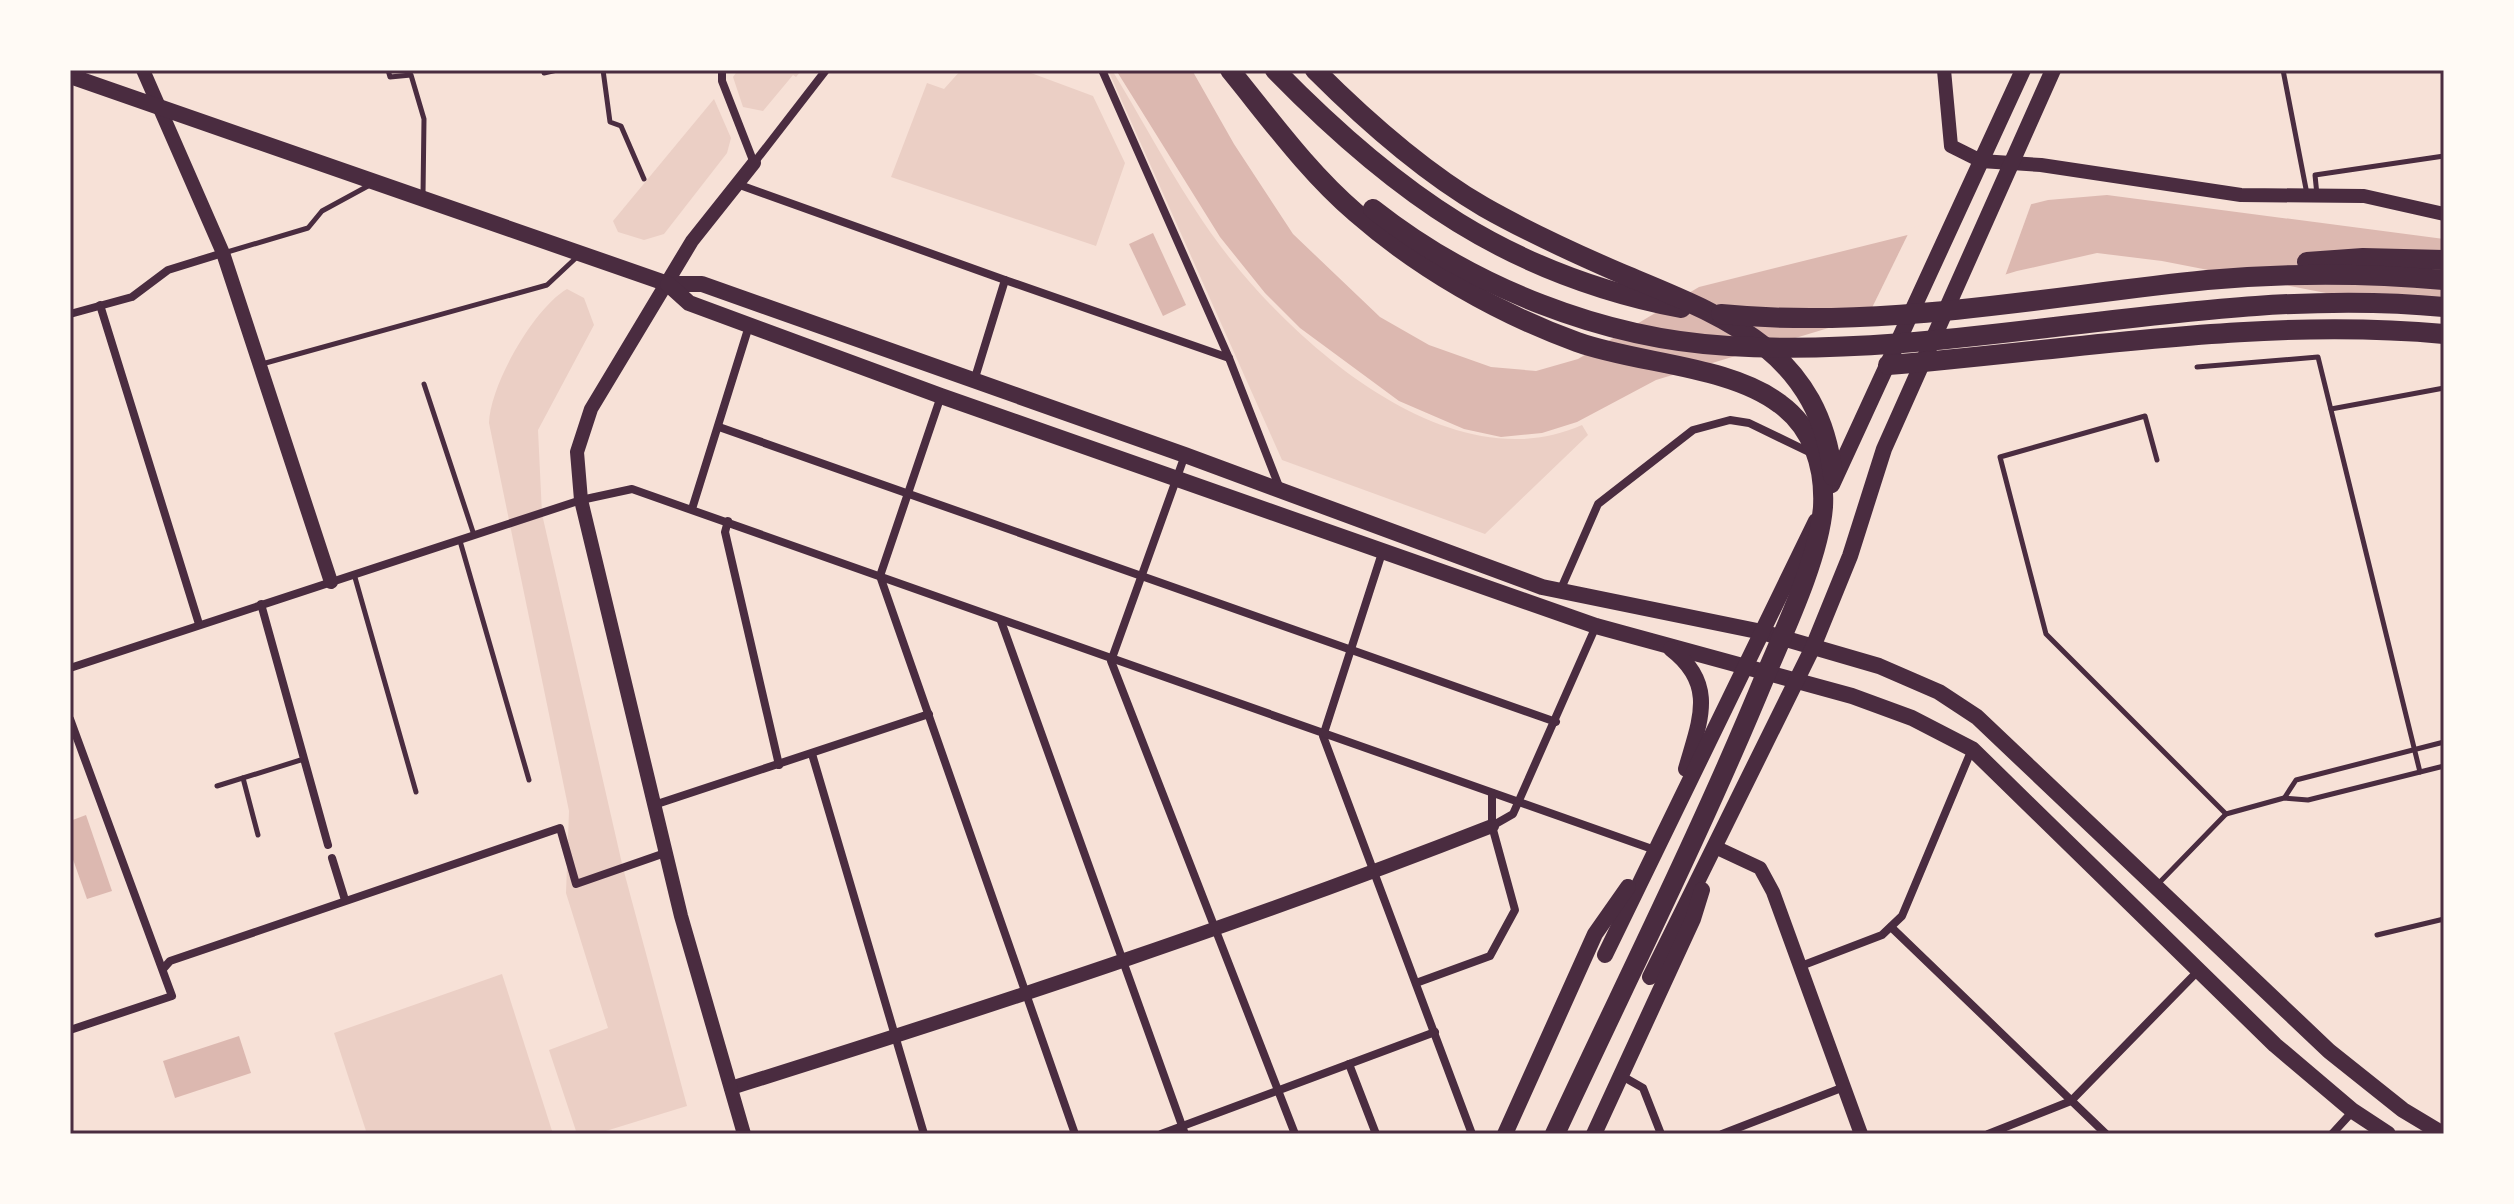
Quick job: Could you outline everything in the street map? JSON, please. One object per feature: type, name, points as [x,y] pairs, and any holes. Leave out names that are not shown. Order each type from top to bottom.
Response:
[{"type":"highway","points":[[1231,70],[1325,168],[1410,235],[1467,269],[1547,305],[1659,337],[1728,346],[1809,347],[1931,338],[2278,302],[2444,307]]},
{"type":"highway","points":[[1231,70],[1317,175],[1356,213],[1444,276],[1509,312],[1576,342],[1718,377],[1759,391],[1795,416],[1809,432],[1815,449],[1823,490],[1823,511],[1792,612],[1756,699],[1555,1134]]},
{"type":"highway","points":[[1275,70],[1386,175],[1470,231],[1507,251],[1583,283],[1696,311],[1745,315],[1859,315],[1958,310],[2207,280],[2275,276],[2348,274],[2444,280]]},
{"type":"highway","points":[[1315,70],[1408,154],[1482,206],[1559,246],[1703,307],[1759,341],[1780,358],[1812,400],[1829,445],[1834,492],[1829,544],[1757,722],[1567,1134]]},
{"type":"highway","points":[[1917,304],[2141,276],[2363,258],[2444,260]]},
{"type":"highway","points":[[1888,365],[2270,331],[2342,328],[2444,334]]},
{"type":"main road","points":[[1605,955],[1840,469],[2023,70]]},
{"type":"main road","points":[[1650,977],[1813,647],[1850,556],[1884,449],[2053,70]]},
{"type":"main road","points":[[73,82],[158,107],[668,284],[702,284],[1559,591],[1762,632],[1879,666],[1939,692],[1977,717],[2329,1051],[2403,1110],[2443,1134]]},
{"type":"main road","points":[[668,284],[689,303],[749,326],[941,396],[1177,476],[1382,553],[1596,626],[1796,679],[1912,718],[1972,749],[2275,1045],[2353,1111],[2388,1134]]},
{"type":"main road","points":[[1667,646],[1689,666],[1702,696],[1699,722],[1675,809]]},
{"type":"main road","points":[[1594,1134],[1693,919],[1715,847]]},
{"type":"main road","points":[[1505,1134],[1595,934],[1655,850]]},
{"type":"street","points":[[143,70],[223,253],[257,366],[331,582]]},
{"type":"street","points":[[722,70],[722,81],[754,163]]},
{"type":"street","points":[[744,1134],[665,853],[581,500],[577,452],[591,409],[692,241],[826,70]]},
{"type":"street","points":[[1102,70],[1229,358],[1280,489]]},
{"type":"street","points":[[1944,70],[1951,146],[1981,161],[2041,165],[2241,195],[2364,196],[2444,214]]},
{"type":"street","points":[[737,184],[1229,358]]},
{"type":"street","points":[[70,314],[132,297],[168,270],[223,253]]},
{"type":"street","points":[[974,381],[1005,280]]},
{"type":"street","points":[[100,305],[199,624]]},
{"type":"street","points":[[692,509],[749,326]]},
{"type":"street","points":[[941,396],[880,576],[1075,1134]]},
{"type":"street","points":[[1559,591],[1598,504],[1693,430],[1730,420],[1749,423],[1840,469]]},
{"type":"street","points":[[719,427],[1556,722]]},
{"type":"street","points":[[1185,455],[1111,661],[1295,1134]]},
{"type":"street","points":[[70,668],[581,500],[632,489],[1323,736],[1655,850]]},
{"type":"street","points":[[728,521],[725,532],[779,765]]},
{"type":"street","points":[[1382,553],[1323,736],[1472,1134]]},
{"type":"street","points":[[261,604],[328,845]]},
{"type":"street","points":[[1001,621],[1126,961],[1184,1130]]},
{"type":"street","points":[[731,1088],[1126,961],[1492,826],[1513,814],[1596,626]]},
{"type":"street","points":[[654,805],[929,714]]},
{"type":"street","points":[[70,719],[172,996],[70,1030]]},
{"type":"street","points":[[1801,966],[1882,935],[1902,916],[1972,749]]},
{"type":"street","points":[[812,754],[924,1134]]},
{"type":"street","points":[[1416,983],[1490,956],[1515,910],[1492,826],[1492,793]]},
{"type":"street","points":[[163,969],[170,961],[560,828],[576,884],[665,853]]},
{"type":"street","points":[[1715,847],[1760,868],[1773,892],[1861,1134]]},
{"type":"street","points":[[332,858],[345,900]]},
{"type":"street","points":[[1891,927],[2106,1134]]},
{"type":"street","points":[[1988,1134],[2071,1101],[2198,971]]},
{"type":"street","points":[[1161,1134],[1184,1130],[1435,1032]]},
{"type":"street","points":[[1349,1064],[1376,1134]]},
{"type":"street","points":[[1622,1076],[1643,1088],[1661,1134]]},
{"type":"street","points":[[1722,1134],[1845,1087]]},
{"type":"street","points":[[2332,1134],[2353,1111]]},
{"type":"lane","points":[[388,70],[390,77],[411,75],[424,119],[423,198]]},
{"type":"lane","points":[[544,73],[557,70]]},
{"type":"lane","points":[[603,70],[610,122],[621,126],[644,179]]},
{"type":"lane","points":[[2283,70],[2312,195]]},
{"type":"lane","points":[[2312,195],[2315,175],[2444,156]]},
{"type":"lane","points":[[223,253],[308,228],[322,211],[374,183]]},
{"type":"lane","points":[[257,366],[547,285],[581,254]]},
{"type":"lane","points":[[2197,367],[2318,357],[2420,772]]},
{"type":"lane","points":[[424,384],[474,536]]},
{"type":"lane","points":[[2331,409],[2444,388]]},
{"type":"lane","points":[[2157,460],[2145,416],[2000,457],[2046,634],[2226,814]]},
{"type":"lane","points":[[460,541],[529,780]]},
{"type":"lane","points":[[354,574],[416,792]]},
{"type":"lane","points":[[2284,798],[2296,780],[2444,742]]},
{"type":"lane","points":[[217,786],[305,759]]},
{"type":"lane","points":[[2154,888],[2226,814],[2284,798],[2308,800],[2444,766]]},
{"type":"lane","points":[[243,778],[258,835]]},
{"type":"lane","points":[[2377,935],[2444,919]]},
{"type":"shaded area","points":[[738,70],[802,70],[796,77],[793,75],[763,111],[743,107],[733,77]]},
{"type":"shaded area","points":[[961,70],[1023,70],[1093,96],[1125,163],[1096,246],[891,177],[927,83],[944,89]]},
{"type":"shaded area","points":[[1108,70],[1112,70],[1184,192],[1232,261],[1300,334],[1342,369],[1388,399],[1435,423],[1484,436],[1534,438],[1582,425],[1588,435],[1485,534],[1282,460]]},
{"type":"shaded area","points":[[1116,70],[1192,70],[1234,144],[1293,234],[1380,317],[1429,345],[1491,367],[1536,371],[1578,359],[1699,287],[2048,200],[2107,195],[2444,239],[2444,316],[2162,261],[2097,253],[2017,271],[1656,380],[1577,422],[1542,433],[1501,437],[1464,429],[1399,401],[1300,328],[1265,293],[1220,237]]},
{"type":"shaded area","points":[[714,99],[731,138],[727,153],[664,234],[644,240],[618,232],[613,221]]},
{"type":"shaded area","points":[[1153,233],[1186,305],[1163,316],[1129,244]]},
{"type":"shaded area","points":[[567,289],[584,298],[594,325],[538,430],[542,514],[623,868],[687,1106],[596,1134],[577,1134],[549,1050],[608,1028],[566,893],[569,811],[489,423],[497,389],[516,349],[541,313]]},
{"type":"shaded area","points":[[86,815],[112,891],[87,899],[70,851],[70,821]]},
{"type":"shaded area","points":[[502,974],[553,1134],[367,1134],[334,1033]]},
{"type":"shaded area","points":[[239,1036],[251,1073],[175,1098],[163,1061]]},
{"type":"pier","points":[[2033,199],[2004,279],[1867,318],[1911,228]]}]
